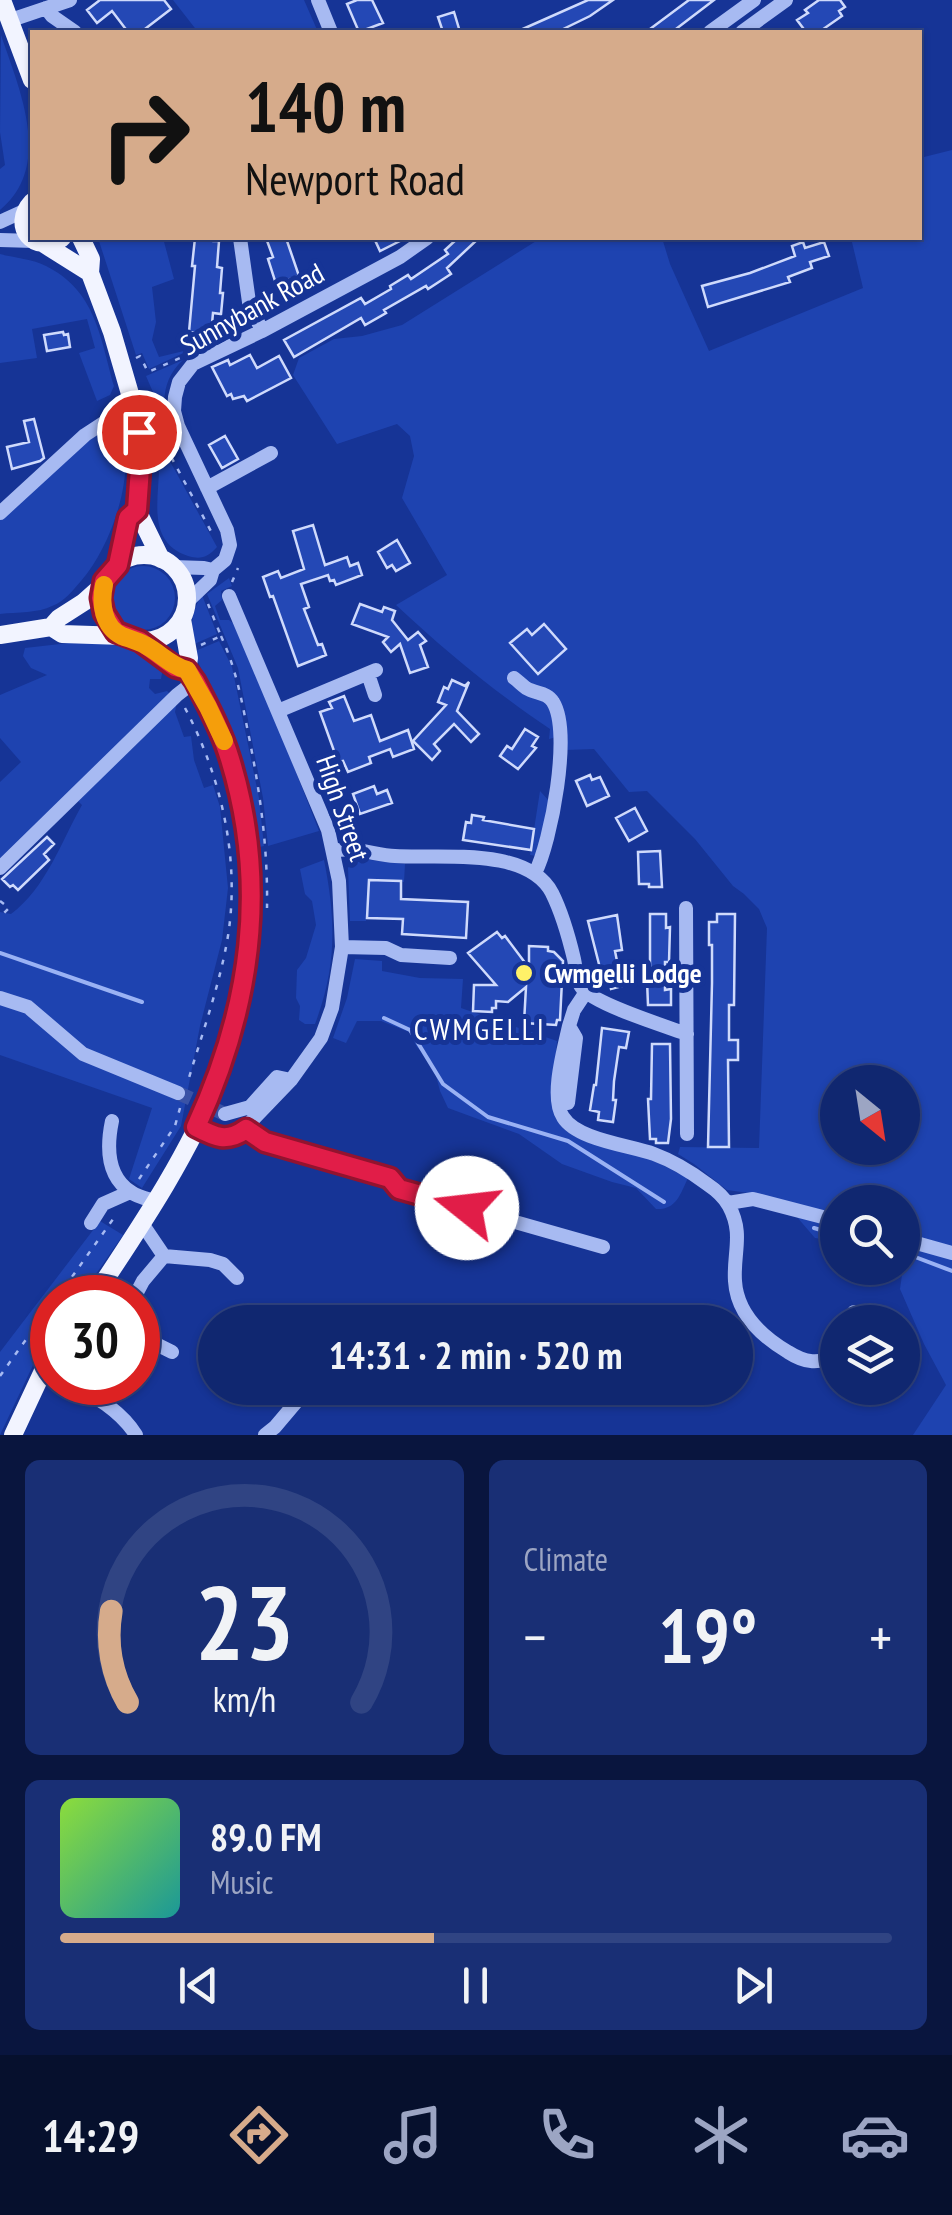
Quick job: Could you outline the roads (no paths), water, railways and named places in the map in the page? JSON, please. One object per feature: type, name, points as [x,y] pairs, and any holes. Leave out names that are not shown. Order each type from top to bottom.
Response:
[{"type":"main road","points":[[2,0],[30,74]]},
{"type":"main road","points":[[30,203],[24,215],[24,228],[30,231]]},
{"type":"main road","points":[[82,240],[91,259],[90,273],[142,414],[137,510],[167,563],[180,576],[191,676],[230,756],[242,804],[250,865],[252,928],[237,1012],[218,1079],[143,1225],[108,1275]]},
{"type":"main road","points":[[47,241],[90,273]]},
{"type":"main road","points":[[118,565],[128,518],[137,510]]},
{"type":"main road","points":[[46,628],[84,602],[125,560],[154,556],[167,563]]},
{"type":"main road","points":[[104,584],[104,613],[116,632],[191,676]]},
{"type":"main road","points":[[0,634],[46,628],[62,634],[152,640],[166,635],[184,611]]},
{"type":"main road","points":[[12,1435],[30,1403]]},
{"type":"street","points":[[11,20],[70,0]]},
{"type":"street","points":[[318,0],[331,30]]},
{"type":"street","points":[[713,30],[754,0]]},
{"type":"street","points":[[745,30],[786,0]]},
{"type":"street","points":[[46,8],[72,30]]},
{"type":"street","points":[[0,222],[30,203]]},
{"type":"street","points":[[0,240],[47,241]]},
{"type":"street","points":[[240,240],[248,302],[262,331]]},
{"type":"street","name":"Sunnybank Road","points":[[212,570],[230,550],[227,530],[178,426],[174,411],[179,382],[193,364],[400,257],[424,240]]},
{"type":"street","points":[[0,513],[17,506],[86,435],[111,418],[142,414]]},
{"type":"street","points":[[207,488],[272,454]]},
{"type":"street","points":[[167,563],[212,570],[210,580],[184,611]]},
{"type":"street","name":"High Street","points":[[223,604],[278,711],[321,811],[334,851],[340,894],[342,947],[332,1008],[321,1038],[291,1080],[246,1129]]},
{"type":"street","points":[[278,711],[372,672],[375,695]]},
{"type":"street","points":[[0,868],[178,694],[191,676]]},
{"type":"street","points":[[514,678],[528,689],[551,698],[558,710],[561,735],[553,816],[543,858],[535,873]]},
{"type":"street","points":[[334,851],[478,858],[517,865],[535,873],[552,894],[580,986],[596,999],[688,1034]]},
{"type":"street","points":[[686,908],[687,1134]]},
{"type":"street","points":[[342,947],[386,948],[401,954],[450,958]]},
{"type":"street","points":[[586,992],[568,1026],[559,1081],[558,1104],[563,1119],[580,1133],[675,1163],[718,1192],[728,1202],[738,1234],[734,1281],[748,1320],[770,1341],[801,1361],[820,1361]]},
{"type":"street","points":[[0,998],[28,1007],[82,1054],[181,1096]]},
{"type":"street","points":[[568,1026],[576,1038],[568,1103]]},
{"type":"street","points":[[225,1114],[250,1107],[277,1077],[291,1080]]},
{"type":"street","points":[[112,1121],[108,1142],[115,1174],[130,1192],[155,1202]]},
{"type":"street","points":[[196,1127],[225,1139],[246,1129],[265,1142],[390,1178],[399,1189],[602,1248]]},
{"type":"street","points":[[91,1223],[103,1204],[130,1192]]},
{"type":"street","points":[[728,1202],[753,1198],[820,1216]]},
{"type":"street","points":[[143,1225],[164,1256]]},
{"type":"street","points":[[920,1244],[952,1253]]},
{"type":"street","points":[[164,1256],[210,1260],[223,1264],[237,1278]]},
{"type":"street","points":[[149,1275],[164,1256]]},
{"type":"street","points":[[160,1346],[172,1352]]},
{"type":"street","points":[[105,1405],[136,1435]]},
{"type":"street","points":[[265,1435],[294,1405]]},
{"type":"waterway","points":[[0,953],[142,1002]]},
{"type":"waterway","points":[[384,1018],[410,1030],[443,1084],[488,1117],[568,1141],[664,1202]]},
{"type":"waterway","points":[[814,1228],[820,1230]]},
{"type":"waterway","points":[[920,1259],[952,1271]]},
{"type":"tunnel","points":[[178,1093],[225,1114]]},
{"type":"place","name":"Cwmgelli Lodge","points":[[524,973]]},
{"type":"district","name":"CWMGELLI","points":[[480,1030]]}]
